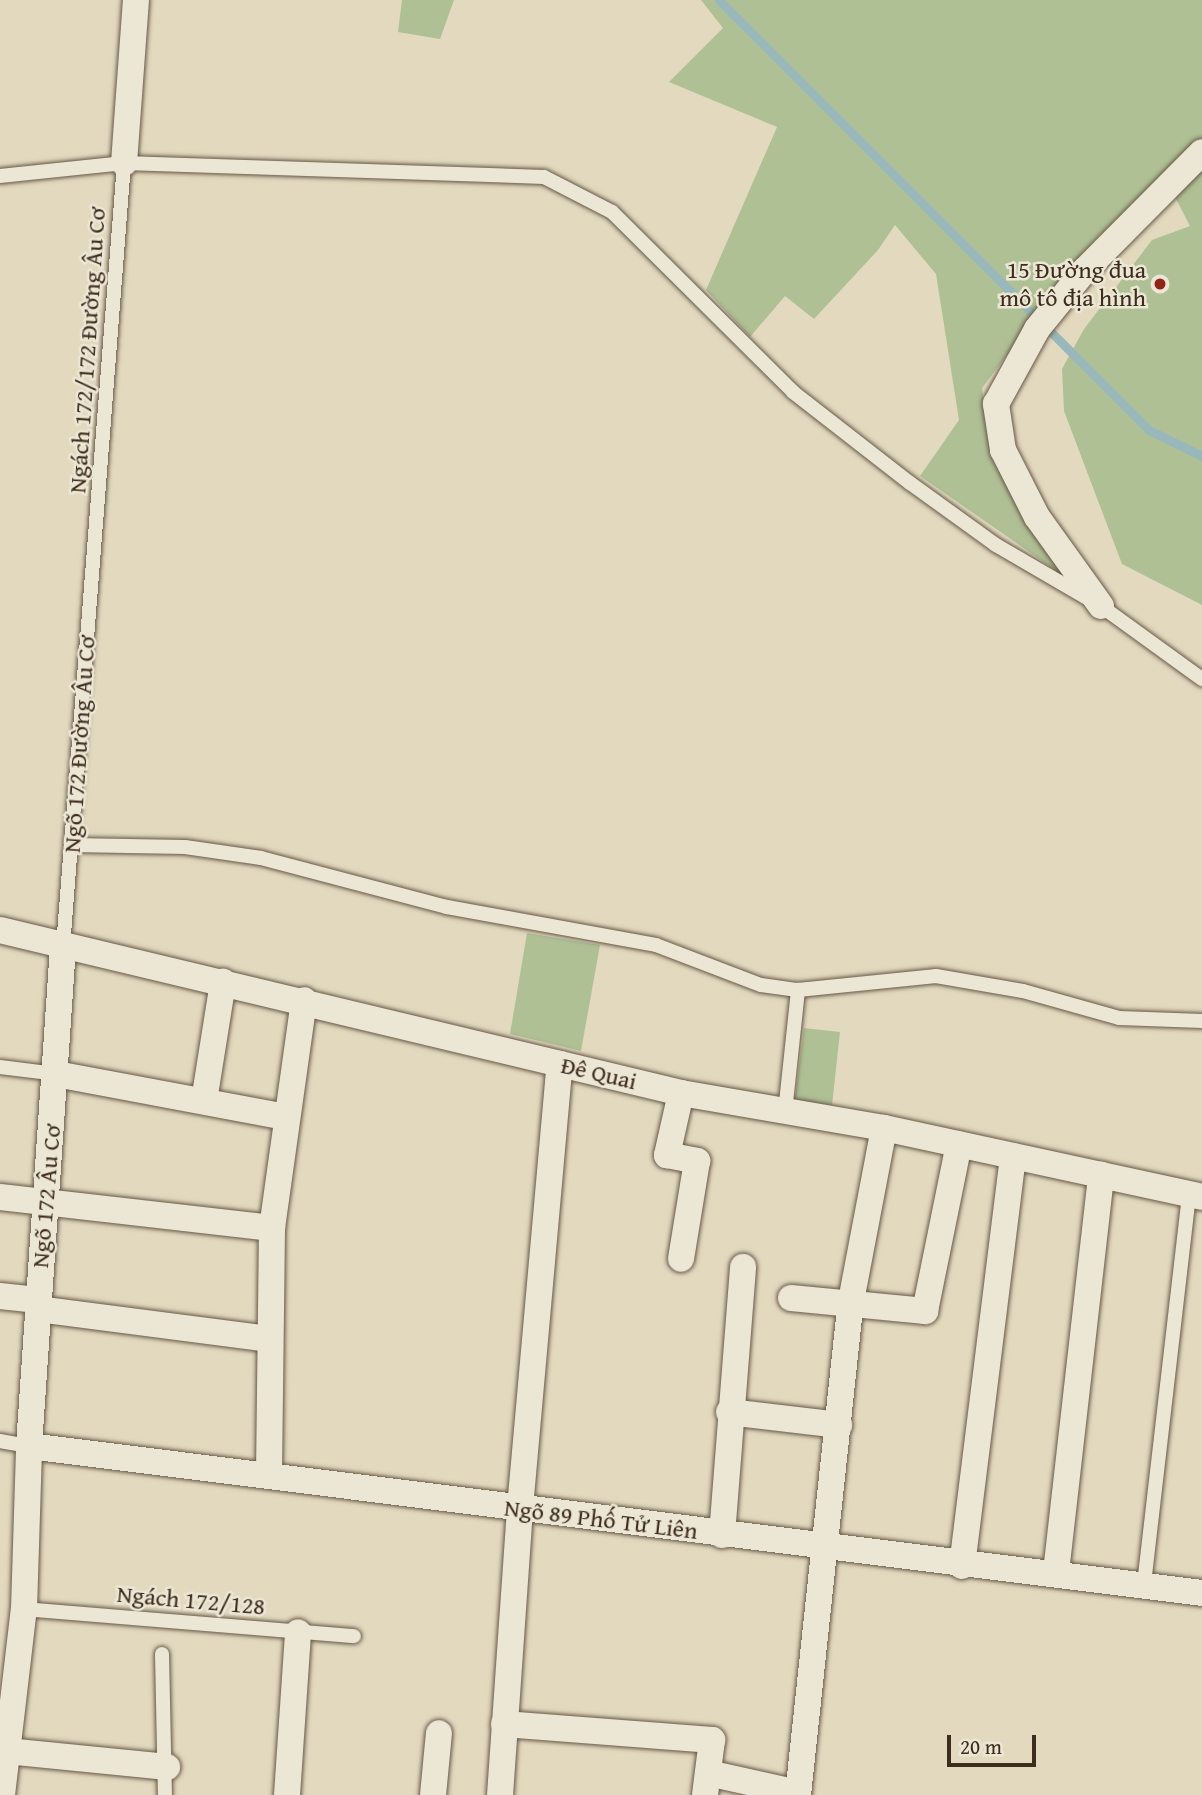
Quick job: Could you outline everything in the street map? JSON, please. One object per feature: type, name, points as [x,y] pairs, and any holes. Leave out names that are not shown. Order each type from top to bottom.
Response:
[{"type":"street","points":[[124,163],[136,0]]},
{"type":"street","points":[[1101,606],[1037,517],[1003,450],[996,404],[1037,329],[1085,270],[1202,152]]},
{"type":"street","name":"Đê Quai","points":[[0,930],[63,947],[304,1000],[681,1093],[884,1128],[1196,1196]]},
{"type":"street","name":"Ngõ 172 Âu Cơ","points":[[29,1446],[57,1074],[63,947]]},
{"type":"street","points":[[204,1101],[223,982]]},
{"type":"street","points":[[268,1474],[272,1228],[285,1117],[304,1000]]},
{"type":"street","points":[[500,1795],[520,1508],[560,1064]]},
{"type":"street","points":[[57,1074],[285,1117]]},
{"type":"street","points":[[681,1093],[667,1155],[697,1161],[681,1259]]},
{"type":"street","points":[[504,1724],[712,1740],[707,1784],[798,1794],[828,1547],[851,1301],[884,1128]]},
{"type":"street","points":[[791,1298],[851,1301],[925,1311],[959,1144]]},
{"type":"street","points":[[962,1566],[1013,1156]]},
{"type":"street","points":[[1056,1572],[1101,1175]]},
{"type":"street","points":[[0,1198],[272,1228]]},
{"type":"street","points":[[722,1535],[729,1412],[743,1268]]},
{"type":"street","points":[[0,1296],[38,1305],[269,1339]]},
{"type":"street","points":[[729,1412],[839,1425]]},
{"type":"street","points":[[2,1795],[24,1609],[29,1446]]},
{"type":"street","name":"Ngõ 89 Phố Tử Liên","points":[[29,1446],[268,1474],[962,1566],[1056,1572],[1202,1593]]},
{"type":"street","points":[[288,1795],[298,1632]]},
{"type":"street","points":[[433,1795],[439,1733]]},
{"type":"street","points":[[7,1751],[167,1767]]},
{"type":"lane","points":[[0,176],[124,163],[544,177],[612,212],[793,392],[910,483],[996,545],[1101,606],[1202,679]]},
{"type":"lane","name":"Ngách 172/172 Đường Âu Cơ","points":[[95,540],[124,163]]},
{"type":"lane","name":"Ngõ 172 Đường Âu Cơ","points":[[63,947],[95,540]]},
{"type":"lane","points":[[71,845],[185,848],[261,858],[447,907],[656,945],[761,985],[798,990],[936,976],[1023,991],[1119,1018],[1202,1021]]},
{"type":"lane","points":[[785,1112],[798,990]]},
{"type":"lane","points":[[0,1067],[57,1074]]},
{"type":"lane","points":[[1144,1584],[1196,1196]]},
{"type":"lane","name":"Ngõ 89 Phố Tử Liên","points":[[0,1441],[29,1446]]},
{"type":"lane","name":"Ngách 172/128","points":[[24,1609],[354,1636]]},
{"type":"lane","points":[[162,1654],[167,1767],[165,1795]]},
{"type":"green space","points":[[402,0],[454,0],[440,39],[398,32]]},
{"type":"green space","points":[[701,0],[1202,0],[1202,138],[1094,241],[982,388],[988,436],[1077,585],[920,476],[959,420],[936,274],[895,225],[878,250],[814,319],[785,296],[750,337],[706,290],[777,127],[669,82],[723,28]]},
{"type":"green space","points":[[1202,168],[1202,605],[1122,564],[1064,411],[1062,369],[1084,329],[1152,240],[1190,226],[1174,195]]},
{"type":"green space","points":[[527,933],[600,945],[581,1051],[510,1034]]},
{"type":"green space","points":[[804,1028],[840,1032],[832,1105],[795,1100]]},
{"type":"waterway","points":[[719,0],[1149,430],[1202,456]]},
{"type":"place","name":"15 Đường đua mô tô địa hình","points":[[1160,284]]}]
